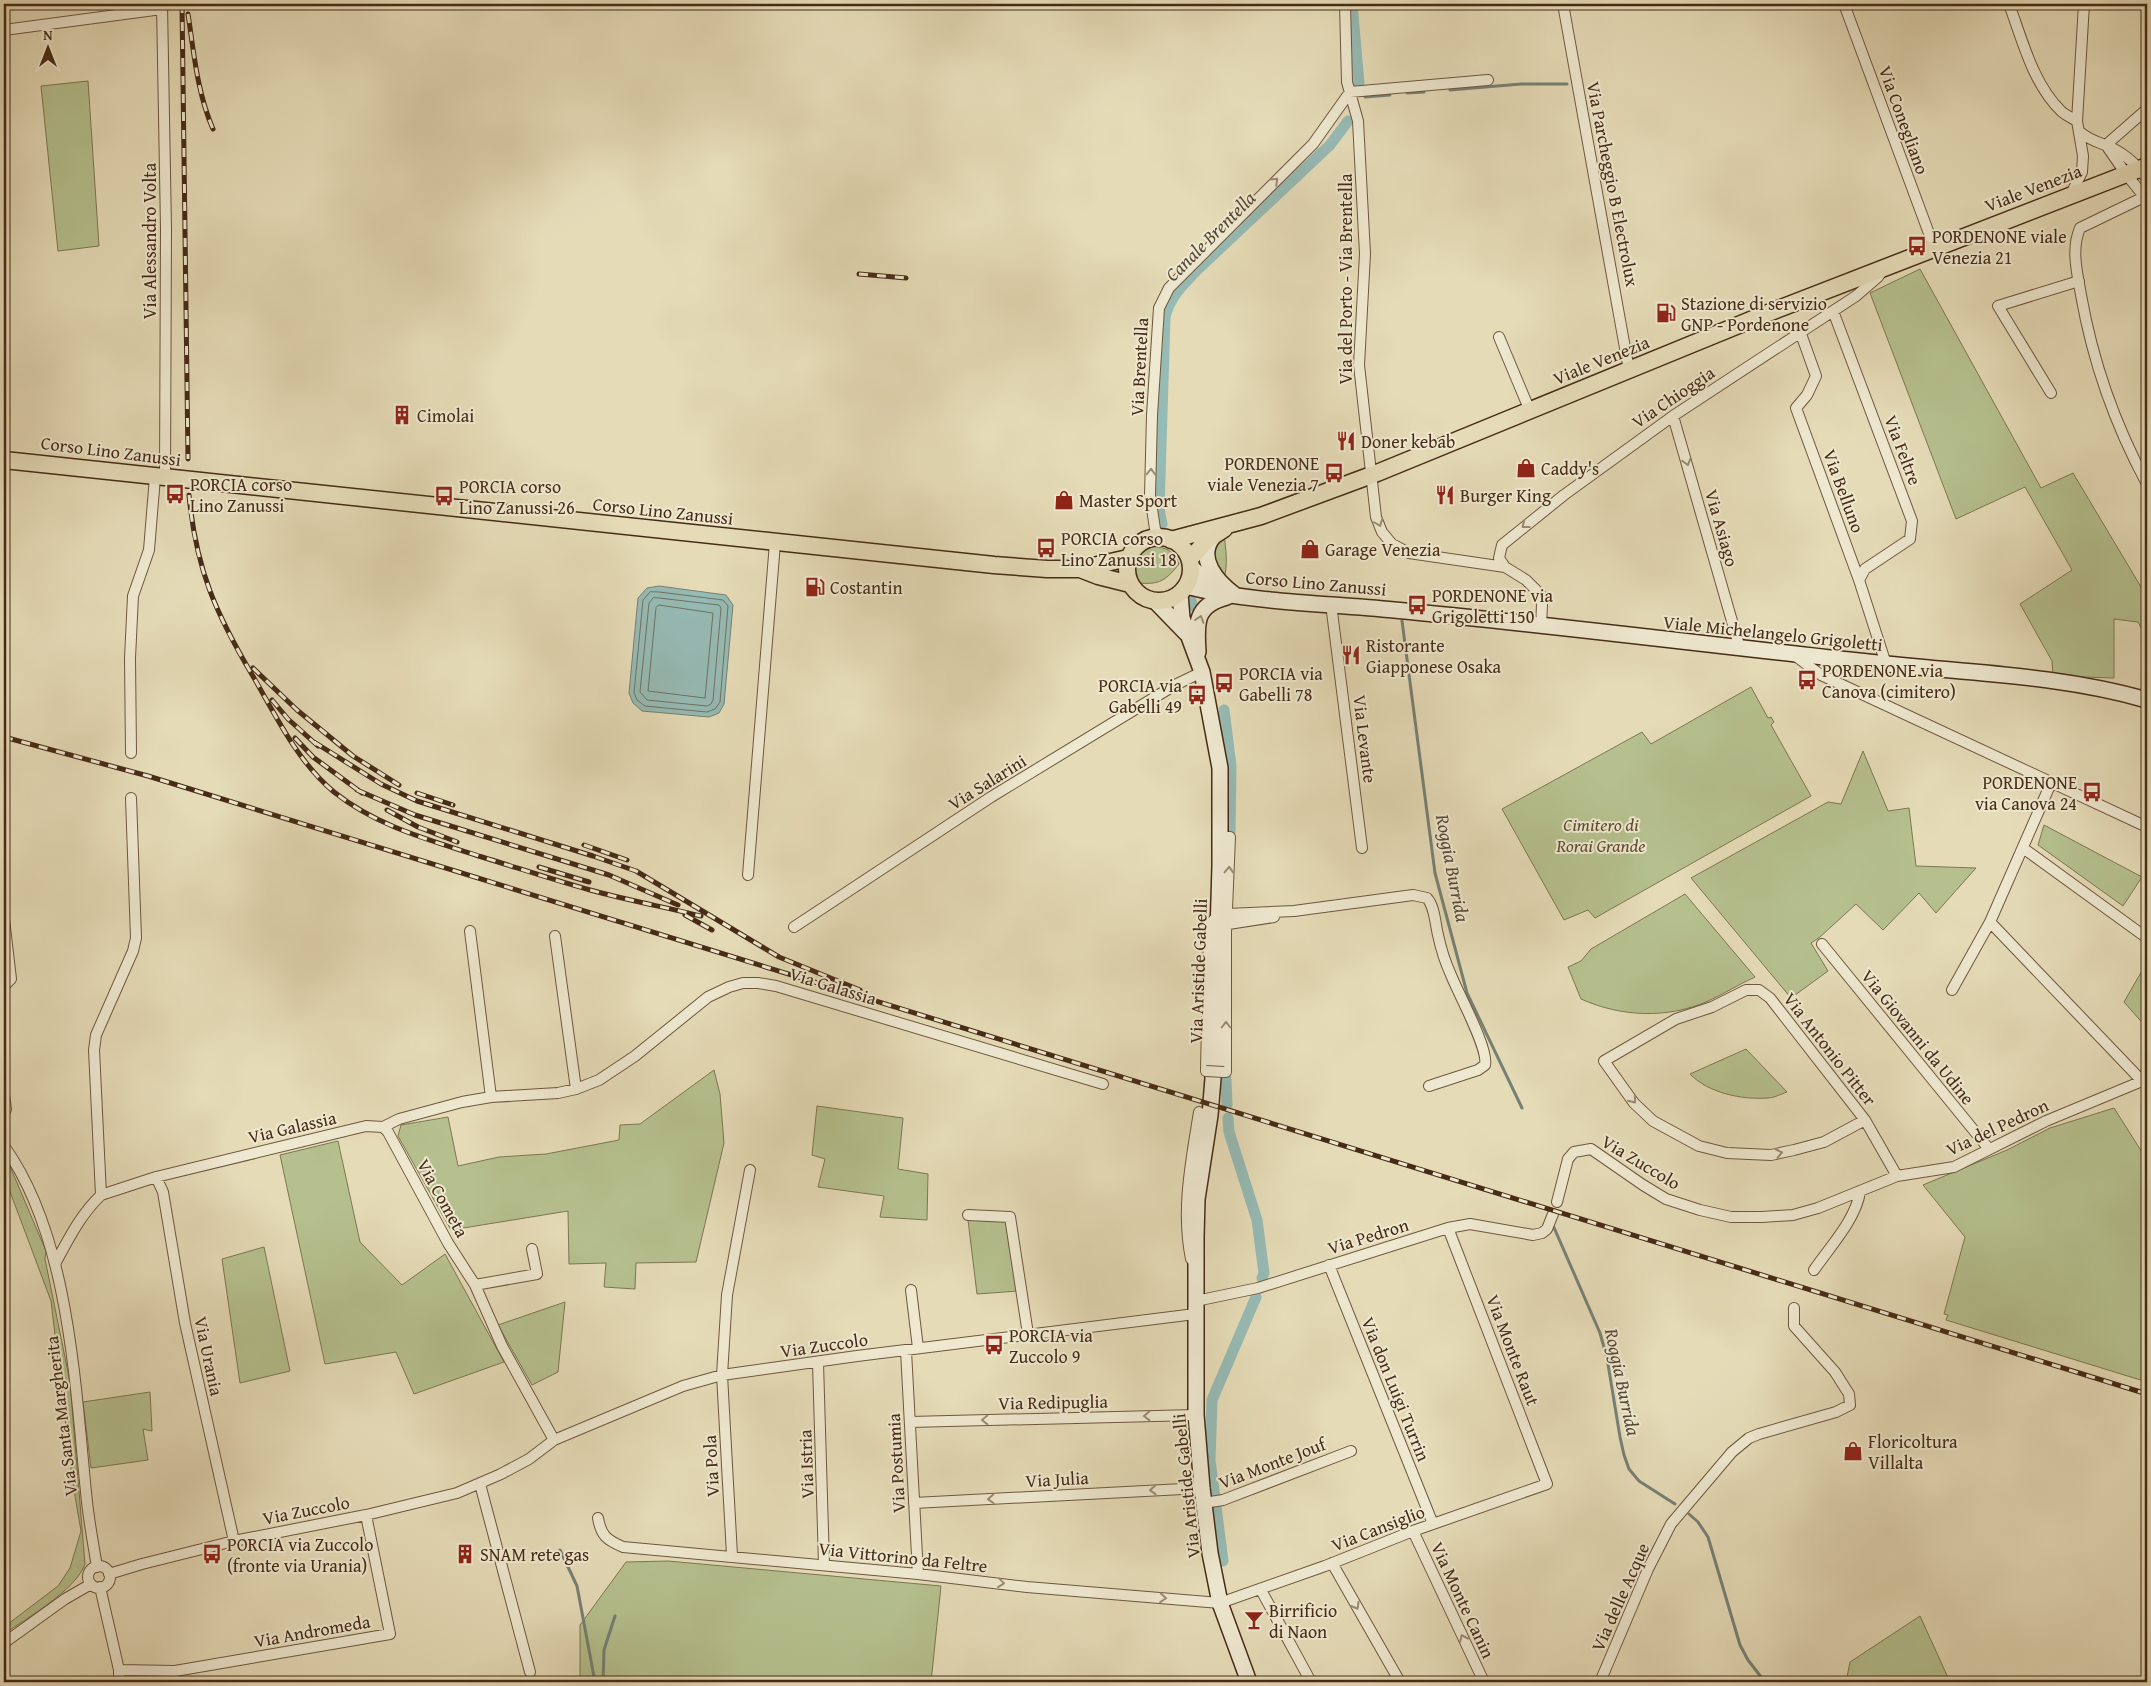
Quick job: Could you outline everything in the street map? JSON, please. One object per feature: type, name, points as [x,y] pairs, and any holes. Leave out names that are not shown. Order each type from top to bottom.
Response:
[{"type":"main road","name":"Viale Venezia","points":[[1242,520],[1261,516],[1375,474],[1934,247],[2140,172]]},
{"type":"main road","name":"Corso Lino Zanussi","points":[[4,460],[994,565],[1047,569],[1080,569],[1128,558]]},
{"type":"main road","points":[[1242,520],[1215,534],[1203,544],[1190,563],[1183,590],[1164,601],[1156,602],[1140,596],[1130,584],[1126,567],[1128,558],[1136,546],[1143,541],[1165,538],[1242,520]]},
{"type":"main road","points":[[1215,534],[1207,546],[1208,564],[1217,580],[1235,595]]},
{"type":"main road","points":[[1165,538],[1179,544],[1190,563]]},
{"type":"main road","name":"Corso Lino Zanussi","points":[[1190,563],[1209,584],[1235,595]]},
{"type":"main road","name":"Corso Lino Zanussi","points":[[1080,569],[1098,576],[1130,584]]},
{"type":"main road","name":"Corso Lino Zanussi","points":[[1183,590],[1393,610]]},
{"type":"main road","name":"Via Aristide Gabelli","points":[[1183,590],[1182,618],[1200,668]]},
{"type":"main road","name":"Via Aristide Gabelli","points":[[1235,595],[1212,602],[1203,610],[1198,620],[1197,636],[1200,668],[1220,768],[1223,920],[1210,1115],[1198,1199],[1195,1280],[1196,1415],[1202,1488],[1213,1502],[1210,1553],[1220,1603],[1248,1682]]},
{"type":"main road","name":"Via Aristide Gabelli","points":[[1156,602],[1187,634]]},
{"type":"main road","name":"Viale Michelangelo Grigoletti","points":[[1393,610],[1740,649],[2042,679],[2116,691],[2147,700]]},
{"type":"street","points":[[1345,4],[1347,82],[1350,92],[1488,80]]},
{"type":"street","name":"Via Parcheggio B Electrolux","points":[[1563,4],[1616,285],[1630,370]]},
{"type":"street","name":"Via Conegliano","points":[[1844,4],[1934,247]]},
{"type":"street","points":[[2009,4],[2038,78],[2062,112],[2077,121]]},
{"type":"street","points":[[2070,196],[2082,172],[2083,156],[2077,121],[2084,4]]},
{"type":"street","points":[[4,30],[162,6]]},
{"type":"street","name":"Via Alessandro Volta","points":[[131,753],[130,658],[133,596],[149,550],[160,477],[166,229],[162,6]]},
{"type":"street","name":"Via del Porto - Via Brentella","points":[[1350,92],[1357,112],[1365,254],[1359,365],[1375,474]]},
{"type":"street","name":"Via Brentella","points":[[1165,538],[1155,529],[1150,495],[1152,415],[1159,308],[1168,288],[1313,144],[1350,92]]},
{"type":"street","points":[[2106,145],[2147,109]]},
{"type":"street","points":[[2080,132],[2090,140],[2125,154],[2140,172],[2146,198],[2080,228],[2076,237],[2075,253],[2094,359],[2130,453],[2147,484]]},
{"type":"street","points":[[2106,145],[2140,172]]},
{"type":"street","name":"Via Chioggia","points":[[1505,567],[1499,558],[1502,545],[1564,494],[1673,416],[1801,334],[1856,296],[1878,277],[1884,267]]},
{"type":"street","points":[[2051,393],[1998,306],[2079,281]]},
{"type":"street","name":"Via Feltre","points":[[1833,311],[1912,521],[1910,540],[1865,569],[1859,580]]},
{"type":"street","name":"Via Belluno","points":[[1801,334],[1816,376],[1807,395],[1796,408],[1859,580],[1886,664]]},
{"type":"street","points":[[1499,337],[1530,411]]},
{"type":"street","name":"Via Asiago","points":[[1673,416],[1740,649]]},
{"type":"street","points":[[1375,474],[1376,517],[1382,532],[1392,544],[1409,553],[1505,567],[1526,580],[1540,594],[1542,606],[1541,626]]},
{"type":"street","points":[[748,875],[775,543]]},
{"type":"street","name":"Via Levante","points":[[1331,604],[1362,848]]},
{"type":"street","points":[[1794,654],[1821,675],[2147,827]]},
{"type":"street","name":"Via Salarini","points":[[794,927],[991,797],[1200,668]]},
{"type":"street","points":[[1952,990],[1990,922],[2051,783]]},
{"type":"street","points":[[56,1262],[90,1205],[101,1195],[94,1050],[96,1034],[133,951],[136,938],[132,798]]},
{"type":"street","points":[[2023,848],[2147,938]]},
{"type":"street","points":[[1223,920],[1226,1072],[1206,1071],[1209,925],[1223,920],[1413,895],[1425,896],[1430,901],[1446,963],[1482,1044],[1486,1060],[1485,1065],[1478,1070],[1429,1086]]},
{"type":"street","points":[[4,919],[11,979],[4,986]]},
{"type":"street","points":[[1990,922],[2145,1081]]},
{"type":"street","points":[[470,931],[491,1097]]},
{"type":"street","points":[[555,936],[576,1089]]},
{"type":"street","name":"Via Giovanni da Udine","points":[[1822,944],[1989,1149]]},
{"type":"street","name":"Via Galassia","points":[[101,1195],[156,1176],[366,1126],[383,1127],[400,1119],[440,1107],[491,1097],[558,1093],[576,1089],[600,1080],[635,1056],[708,997],[728,987],[758,983],[776,986],[1103,1084]]},
{"type":"street","name":"Via Antonio Pitter","points":[[1865,1120],[1824,1142],[1794,1150],[1771,1155],[1726,1153],[1699,1146],[1653,1121],[1634,1103],[1604,1061],[1676,1019],[1712,1007],[1746,990],[1759,990],[1770,998],[1865,1120],[1897,1176]]},
{"type":"street","name":"Via del Pedron","points":[[1860,1191],[1897,1176],[1954,1167],[2046,1121],[2145,1081]]},
{"type":"street","points":[[4,1095],[6,1109],[4,1113]]},
{"type":"street","name":"Via Aristide Gabelli","points":[[1195,1280],[1186,1234],[1188,1183],[1198,1112]]},
{"type":"street","name":"Via Cometa","points":[[383,1127],[388,1132],[448,1243],[475,1285],[502,1346],[554,1440]]},
{"type":"street","name":"Via Santa Margherita","points":[[4,1146],[17,1165],[42,1221],[56,1262],[79,1410],[86,1494],[96,1566]]},
{"type":"street","name":"Via Zuccolo","points":[[1556,1202],[1568,1159],[1574,1152],[1590,1149],[1666,1199],[1700,1210],[1731,1217],[1762,1218],[1793,1214],[1818,1208],[1860,1191]]},
{"type":"street","name":"Via Pola","points":[[732,1555],[722,1375],[727,1294],[750,1170]]},
{"type":"street","name":"Via Urania","points":[[156,1176],[163,1192],[185,1323],[234,1541]]},
{"type":"street","points":[[1814,1270],[1853,1214],[1859,1202],[1860,1191]]},
{"type":"street","name":"Via Pedron","points":[[1195,1308],[1448,1228],[1470,1224],[1533,1235],[1542,1233],[1549,1227],[1553,1214]]},
{"type":"street","points":[[968,1215],[1010,1217],[1028,1334]]},
{"type":"street","name":"Via Monte Raut","points":[[1448,1228],[1547,1484]]},
{"type":"street","points":[[475,1285],[537,1274],[532,1249]]},
{"type":"street","name":"Via don Luigi Turrin","points":[[1329,1265],[1433,1524]]},
{"type":"street","points":[[911,1290],[918,1348]]},
{"type":"street","name":"Via Zuccolo","points":[[109,1574],[234,1541],[422,1502],[480,1484],[529,1459],[554,1440],[683,1386],[722,1375],[1028,1334],[1195,1308]]},
{"type":"street","name":"Via delle Acque","points":[[1600,1682],[1648,1569],[1670,1524],[1732,1452],[1749,1438],[1836,1412],[1850,1405],[1849,1394],[1835,1372],[1794,1326],[1794,1308]]},
{"type":"street","name":"Via Postumia","points":[[906,1350],[918,1574]]},
{"type":"street","name":"Via Istria","points":[[818,1363],[824,1564]]},
{"type":"street","name":"Via Redipuglia","points":[[910,1422],[1196,1415]]},
{"type":"street","name":"Via Monte Jouf","points":[[1213,1502],[1351,1451]]},
{"type":"street","points":[[480,1484],[530,1672]]},
{"type":"street","name":"Via Cansiglio","points":[[1220,1603],[1261,1590],[1413,1531],[1547,1484]]},
{"type":"street","name":"Via Julia","points":[[914,1503],[1202,1488]]},
{"type":"street","name":"Via Andromeda","points":[[119,1670],[175,1671],[390,1634],[366,1514]]},
{"type":"street","name":"Via Vittorino da Feltre","points":[[598,1518],[600,1531],[610,1541],[623,1547],[732,1555],[1027,1587],[1220,1603]]},
{"type":"street","name":"Via Monte Canin","points":[[1413,1531],[1484,1682]]},
{"type":"street","points":[[1332,1563],[1400,1682]]},
{"type":"street","points":[[4,1643],[65,1599],[95,1586],[107,1584],[109,1574],[105,1568],[96,1566],[89,1572],[88,1577],[95,1586],[119,1670],[119,1682]]},
{"type":"street","points":[[1261,1590],[1311,1682]]},
{"type":"green space","points":[[88,81],[99,246],[58,251],[41,86]]},
{"type":"green space","points":[[1920,269],[2041,488],[2073,473],[2147,597],[2147,639],[2138,622],[2114,619],[2114,678],[2053,676],[2052,661],[2020,604],[2072,570],[2025,487],[1956,519],[1870,293]]},
{"type":"green space","points":[[1224,535],[1226,563],[1224,579],[1216,567],[1213,557],[1215,547]]},
{"type":"green space","points":[[1152,547],[1169,551],[1175,556],[1179,564],[1162,580],[1152,583],[1138,583],[1135,572],[1136,562],[1142,553]]},
{"type":"green space","name":"Cimitero di Rorai Grande","points":[[1751,687],[1768,718],[1771,717],[1774,722],[1771,725],[1811,796],[1595,918],[1588,910],[1564,920],[1502,809],[1642,732],[1651,744]]},
{"type":"green space","points":[[1863,751],[1888,811],[1909,808],[1916,866],[1976,868],[1936,913],[1919,893],[1883,930],[1856,904],[1811,943],[1828,971],[1791,998],[1691,878],[1828,802],[1841,804]]},
{"type":"green space","points":[[2044,825],[2142,877],[2123,906],[2038,845]]},
{"type":"green space","points":[[1685,894],[1755,977],[1708,1001],[1677,1011],[1644,1014],[1628,1012],[1596,1005],[1581,999],[1568,967],[1581,961],[1591,949]]},
{"type":"green space","points":[[2147,962],[2147,1028],[2124,1002]]},
{"type":"green space","points":[[1746,1049],[1787,1092],[1770,1098],[1747,1098],[1726,1094],[1706,1086],[1690,1074]]},
{"type":"green space","points":[[714,1070],[720,1094],[724,1143],[696,1262],[636,1263],[635,1289],[604,1287],[606,1263],[569,1264],[568,1211],[451,1230],[398,1136],[401,1125],[448,1117],[458,1166],[499,1157],[546,1154],[619,1140],[620,1125],[640,1124]]},
{"type":"green space","points":[[817,1106],[903,1118],[898,1169],[928,1174],[927,1220],[880,1217],[884,1196],[818,1187],[825,1159],[812,1155]]},
{"type":"green space","points":[[2114,1108],[2147,1160],[2147,1382],[1946,1320],[1948,1315],[1944,1314],[1965,1237],[1923,1185],[2007,1150],[2050,1128]]},
{"type":"green space","points":[[338,1141],[360,1242],[402,1285],[445,1254],[504,1362],[414,1394],[396,1352],[325,1364],[280,1155]]},
{"type":"green space","points":[[4,1158],[9,1164],[46,1251],[45,1259],[70,1382],[85,1564],[72,1584],[50,1603],[4,1634],[4,1627],[58,1586],[70,1568],[81,1531],[72,1478],[51,1301],[9,1189],[4,1198]]},
{"type":"green space","points":[[968,1220],[1008,1221],[1018,1291],[977,1294]]},
{"type":"green space","points":[[264,1247],[290,1371],[240,1383],[222,1259]]},
{"type":"green space","points":[[565,1302],[558,1372],[532,1385],[498,1325]]},
{"type":"green space","points":[[150,1392],[152,1431],[143,1429],[148,1460],[91,1468],[83,1402]]},
{"type":"green space","points":[[668,1561],[941,1586],[931,1682],[580,1682],[580,1625],[626,1562]]},
{"type":"green space","points":[[1920,1616],[1950,1682],[1846,1682],[1850,1662]]},
{"type":"water","points":[[659,586],[726,595],[733,605],[724,704],[719,713],[709,717],[642,711],[633,703],[629,693],[638,598],[647,588]]},
{"type":"waterway","name":"Canale Brentella","points":[[1352,4],[1359,83]]},
{"type":"waterway","points":[[1450,90],[1521,84],[1567,84]]},
{"type":"waterway","points":[[1407,93],[1424,92]]},
{"type":"waterway","points":[[1365,97],[1390,95]]},
{"type":"waterway","name":"Canale Brentella","points":[[1162,524],[1159,509],[1165,317],[1170,303],[1177,292],[1196,271],[1330,145],[1348,121]]},
{"type":"waterway","name":"Canale Brentella","points":[[1190,599],[1193,606]]},
{"type":"waterway","name":"Roggia Burrida","points":[[1402,621],[1435,873],[1467,993],[1522,1108]]},
{"type":"waterway","name":"Canale Brentella","points":[[1224,710],[1231,766],[1230,832]]},
{"type":"waterway","name":"Canale Brentella","points":[[1226,1079],[1227,1105]]},
{"type":"waterway","name":"Canale Brentella","points":[[1228,1118],[1229,1132],[1257,1220],[1264,1273],[1262,1278]]},
{"type":"waterway","name":"Roggia Burrida","points":[[1552,1223],[1600,1333],[1607,1358],[1620,1437],[1629,1469],[1639,1481],[1675,1504]]},
{"type":"waterway","name":"Canale Brentella","points":[[1223,1561],[1210,1460],[1212,1400],[1256,1297]]},
{"type":"waterway","name":"Roggia Burrida","points":[[1689,1514],[1698,1522],[1708,1537],[1740,1645],[1748,1660],[1765,1682]]},
{"type":"waterway","points":[[560,1550],[577,1586],[595,1682]]},
{"type":"waterway","points":[[603,1682],[604,1650],[615,1616]]},
{"type":"railway","points":[[182,4],[188,459]]},
{"type":"railway","points":[[188,14],[194,58],[203,101],[213,129]]},
{"type":"railway","points":[[859,274],[906,278]]},
{"type":"railway","points":[[189,495],[192,522],[203,569],[210,591],[229,633],[289,739],[321,780],[334,792],[368,815],[424,838],[590,890],[701,916]]},
{"type":"railway","points":[[253,668],[297,710],[353,756],[399,785]]},
{"type":"railway","points":[[272,700],[288,719],[318,746]]},
{"type":"railway","points":[[4,737],[148,776],[2147,1394]]},
{"type":"railway","points":[[295,738],[313,757],[362,793]]},
{"type":"railway","points":[[314,742],[381,784],[417,801],[636,871],[779,957],[860,990]]},
{"type":"railway","points":[[357,790],[415,815],[609,875],[678,905]]},
{"type":"railway","points":[[417,793],[453,805]]},
{"type":"railway","points":[[387,810],[418,827],[457,842]]},
{"type":"railway","points":[[584,845],[627,860]]},
{"type":"railway","points":[[539,867],[589,882]]},
{"type":"railway","points":[[685,915],[712,930]]},
{"type":"place","name":"PORDENONE viale Venezia 21","points":[[1917,246]]},
{"type":"place","name":"Stazione di servizio GNP - Pordenone","points":[[1666,313]]},
{"type":"place","name":"Cimolai","points":[[402,415]]},
{"type":"place","name":"Doner kebab","points":[[1346,441]]},
{"type":"place","name":"Caddy's","points":[[1526,468]]},
{"type":"place","name":"PORDENONE viale Venezia 7","points":[[1334,473]]},
{"type":"place","name":"PORCIA corso Lino Zanussi","points":[[175,494]]},
{"type":"place","name":"Burger King","points":[[1445,495]]},
{"type":"place","name":"PORCIA corso Lino Zanussi 26","points":[[444,496]]},
{"type":"place","name":"Master Sport","points":[[1064,500]]},
{"type":"place","name":"PORCIA corso Lino Zanussi 18","points":[[1046,548]]},
{"type":"place","name":"Garage Venezia","points":[[1310,549]]},
{"type":"place","name":"Costantin","points":[[815,587]]},
{"type":"place","name":"PORDENONE via Grigoletti 150","points":[[1417,605]]},
{"type":"place","name":"Ristorante Giapponese Osaka","points":[[1351,655]]},
{"type":"place","name":"PORDENONE via Canova (cimitero)","points":[[1807,680]]},
{"type":"place","name":"PORCIA via Gabelli 78","points":[[1224,683]]},
{"type":"place","name":"PORCIA via Gabelli 49","points":[[1197,695]]},
{"type":"place","name":"PORDENONE via Canova 24","points":[[2092,792]]},
{"type":"place","name":"PORCIA via Zuccolo 9","points":[[994,1345]]},
{"type":"place","name":"Floricoltura Villalta","points":[[1853,1451]]},
{"type":"place","name":"PORCIA via Zuccolo (fronte via Urania)","points":[[212,1554]]},
{"type":"place","name":"SNAM rete gas","points":[[465,1554]]},
{"type":"place","name":"Birrificio di Naon","points":[[1254,1620]]}]
